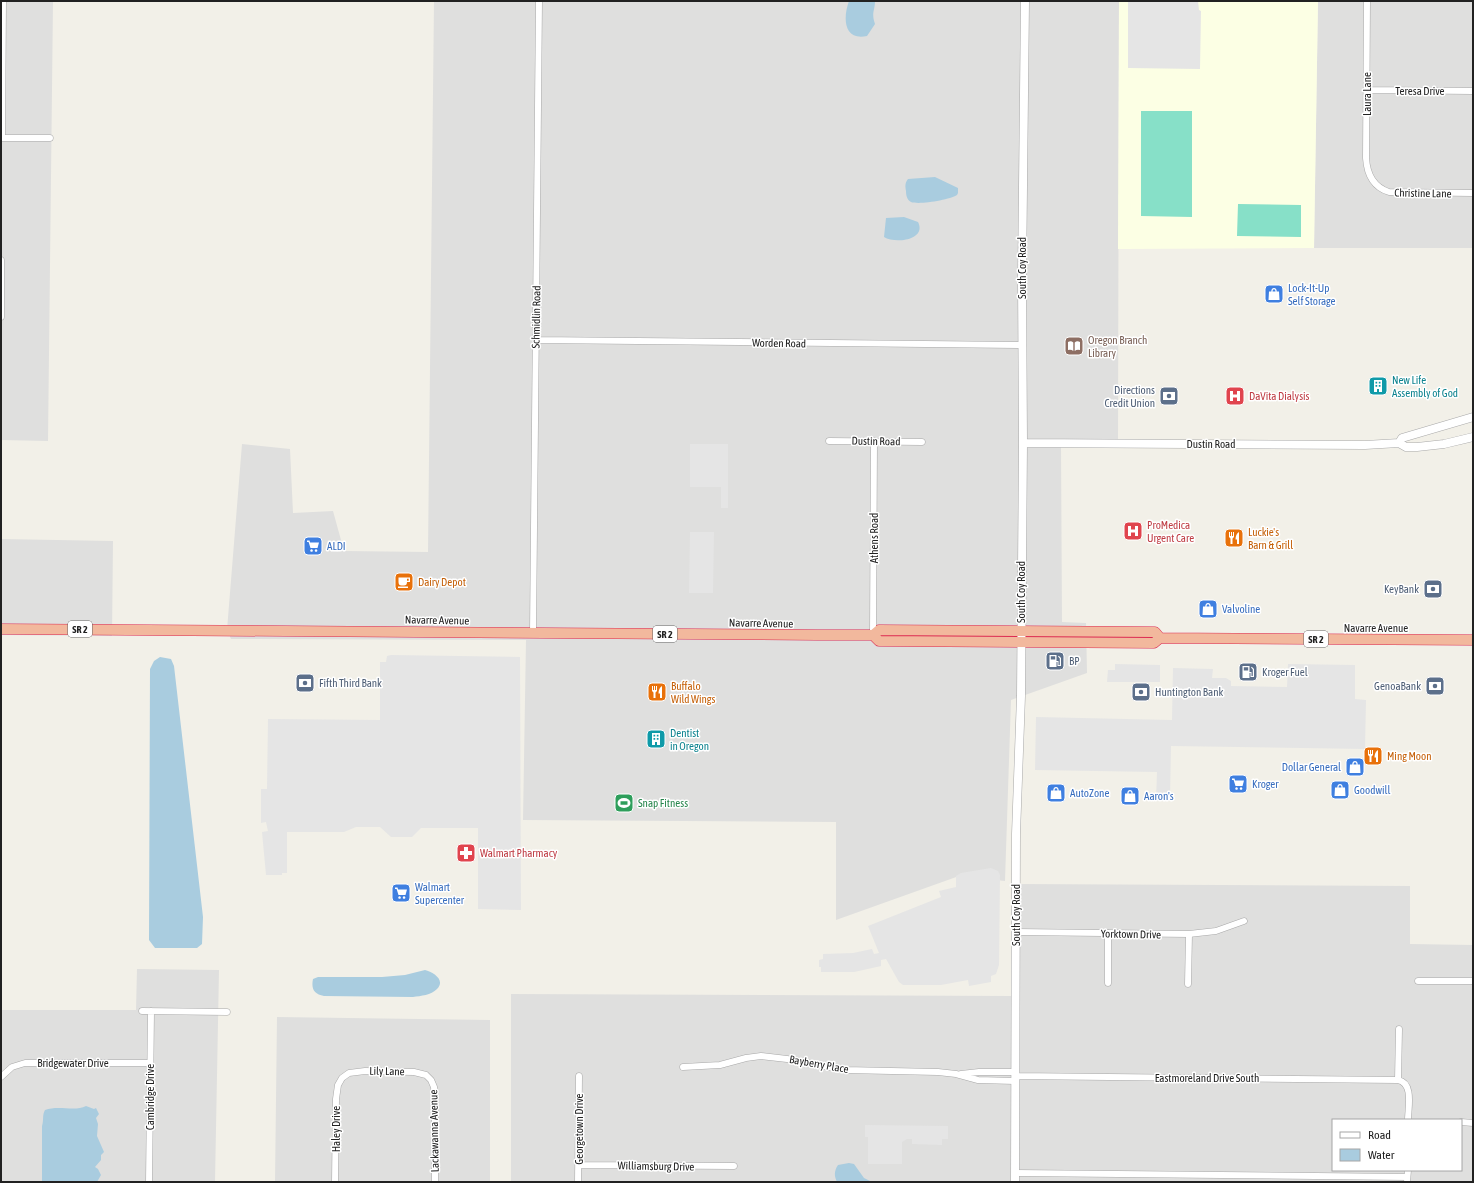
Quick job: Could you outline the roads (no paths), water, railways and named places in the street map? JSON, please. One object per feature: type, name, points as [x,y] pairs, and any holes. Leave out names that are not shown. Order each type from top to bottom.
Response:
[{"type":"highway","name":"Navarre Avenue","points":[[1,628],[873,635],[879,630],[1021,630],[1155,632],[1160,638]]},
{"type":"highway","points":[[889,641],[889,637],[892,635],[905,635],[917,630]]},
{"type":"highway","name":"Navarre Avenue","points":[[873,635],[879,641],[1154,643],[1160,638],[1473,640]]},
{"type":"street","points":[[3,1],[2,138],[50,138]]},
{"type":"street","name":"Schmidlin Road","points":[[533,633],[539,1]]},
{"type":"street","name":"South Coy Road","points":[[1015,1182],[1016,834],[1021,642],[1023,443],[1022,279],[1025,1]]},
{"type":"street","name":"Laura Lane","points":[[1367,1],[1367,169],[1370,178],[1376,185]]},
{"type":"street","name":"Teresa Drive","points":[[1367,90],[1473,91]]},
{"type":"street","name":"Christine Lane","points":[[1376,185],[1384,190],[1396,193],[1473,193]]},
{"type":"street","points":[[1,260],[1,317]]},
{"type":"street","name":"Worden Road","points":[[536,340],[1023,345]]},
{"type":"street","name":"Dustin Road","points":[[1399,443],[1402,438],[1473,418]]},
{"type":"street","name":"Dustin Road","points":[[1023,443],[1365,445],[1399,443],[1406,447],[1417,447],[1444,444],[1473,437]]},
{"type":"street","name":"Dustin Road","points":[[829,441],[922,442]]},
{"type":"street","name":"Athens Road","points":[[873,635],[874,441]]},
{"type":"street","name":"Yorktown Drive","points":[[1016,932],[1189,934],[1216,931],[1244,921]]},
{"type":"street","points":[[1108,933],[1108,983]]},
{"type":"street","points":[[1188,984],[1189,934]]},
{"type":"street","points":[[1418,981],[1473,981]]},
{"type":"street","points":[[142,1011],[227,1012]]},
{"type":"street","name":"Cambridge Drive","points":[[150,1182],[151,1011]]},
{"type":"street","points":[[1399,1029],[1398,1080],[1403,1081],[1408,1087],[1408,1119]]},
{"type":"street","name":"Bayberry Place","points":[[683,1067],[720,1065],[746,1058],[761,1056],[787,1059],[845,1070],[938,1072],[956,1074],[978,1080],[1015,1076]]},
{"type":"street","name":"Bridgewater Drive","points":[[1,1077],[12,1067],[25,1063],[150,1063]]},
{"type":"street","name":"Lily Lane","points":[[342,1078],[349,1073],[358,1071],[408,1071],[421,1073],[431,1080]]},
{"type":"street","name":"Georgetown Drive","points":[[578,1182],[579,1076]]},
{"type":"street","name":"Eastmoreland Drive South","points":[[1015,1076],[1398,1080]]},
{"type":"street","name":"Haley Drive","points":[[335,1182],[336,1099],[338,1085],[342,1078]]},
{"type":"street","name":"Lackawanna Avenue","points":[[431,1080],[434,1087],[435,1100],[435,1182]]},
{"type":"street","points":[[1462,1122],[1473,1123]]},
{"type":"street","name":"Williamsburg Drive","points":[[578,1165],[734,1166]]},
{"type":"street","points":[[1015,1173],[1407,1176]]},
{"type":"water","points":[[849,1],[875,1],[873,14],[875,24],[867,36],[859,37],[853,35],[849,31],[846,14]]},
{"type":"water","points":[[935,177],[958,188],[957,195],[948,199],[927,202],[915,203],[909,200],[905,186],[908,179]]},
{"type":"water","points":[[904,217],[918,222],[920,228],[914,237],[895,240],[884,237],[886,218]]},
{"type":"water","points":[[160,657],[171,659],[174,666],[203,917],[202,944],[197,948],[155,948],[149,940],[150,669],[154,661]]},
{"type":"water","points":[[425,970],[437,977],[440,983],[439,986],[432,993],[416,997],[324,996],[318,994],[312,986],[313,979],[318,977],[382,977],[405,975]]},
{"type":"water","points":[[86,1106],[94,1109],[96,1108],[99,1114],[96,1118],[98,1124],[97,1136],[104,1152],[101,1155],[101,1160],[95,1167],[101,1175],[97,1182],[42,1182],[42,1126],[45,1110],[56,1108],[82,1108]]},
{"type":"water","points":[[849,1163],[854,1164],[864,1178],[872,1182],[837,1182],[835,1174],[838,1165]]},
{"type":"place","name":"Lock-It-Up Self Storage","points":[[1274,294]]},
{"type":"place","name":"Oregon Branch Library","points":[[1074,346]]},
{"type":"place","name":"New Life Assembly of God","points":[[1378,386]]},
{"type":"place","name":"Directions Credit Union","points":[[1169,396]]},
{"type":"place","name":"DaVita Dialysis","points":[[1235,396]]},
{"type":"place","name":"ProMedica Urgent Care","points":[[1133,531]]},
{"type":"place","name":"Luckie's Barn & Grill","points":[[1234,538]]},
{"type":"place","name":"ALDI","points":[[313,546]]},
{"type":"place","name":"Dairy Depot","points":[[404,582]]},
{"type":"place","name":"KeyBank","points":[[1433,589]]},
{"type":"place","name":"Valvoline","points":[[1208,609]]},
{"type":"place","name":"BP","points":[[1055,661]]},
{"type":"place","name":"Kroger Fuel","points":[[1248,672]]},
{"type":"place","name":"Fifth Third Bank","points":[[305,683]]},
{"type":"place","name":"GenoaBank","points":[[1435,686]]},
{"type":"place","name":"Buffalo Wild Wings","points":[[657,692]]},
{"type":"place","name":"Huntington Bank","points":[[1141,692]]},
{"type":"place","name":"Dentist in Oregon","points":[[656,739]]},
{"type":"place","name":"Ming Moon","points":[[1373,756]]},
{"type":"place","name":"Dollar General","points":[[1355,767]]},
{"type":"place","name":"Kroger","points":[[1238,784]]},
{"type":"place","name":"Goodwill","points":[[1340,790]]},
{"type":"place","name":"AutoZone","points":[[1056,793]]},
{"type":"place","name":"Aaron's","points":[[1130,796]]},
{"type":"place","name":"Snap Fitness","points":[[624,803]]},
{"type":"place","name":"Walmart Pharmacy","points":[[466,853]]},
{"type":"place","name":"Walmart Supercenter","points":[[401,893]]}]
